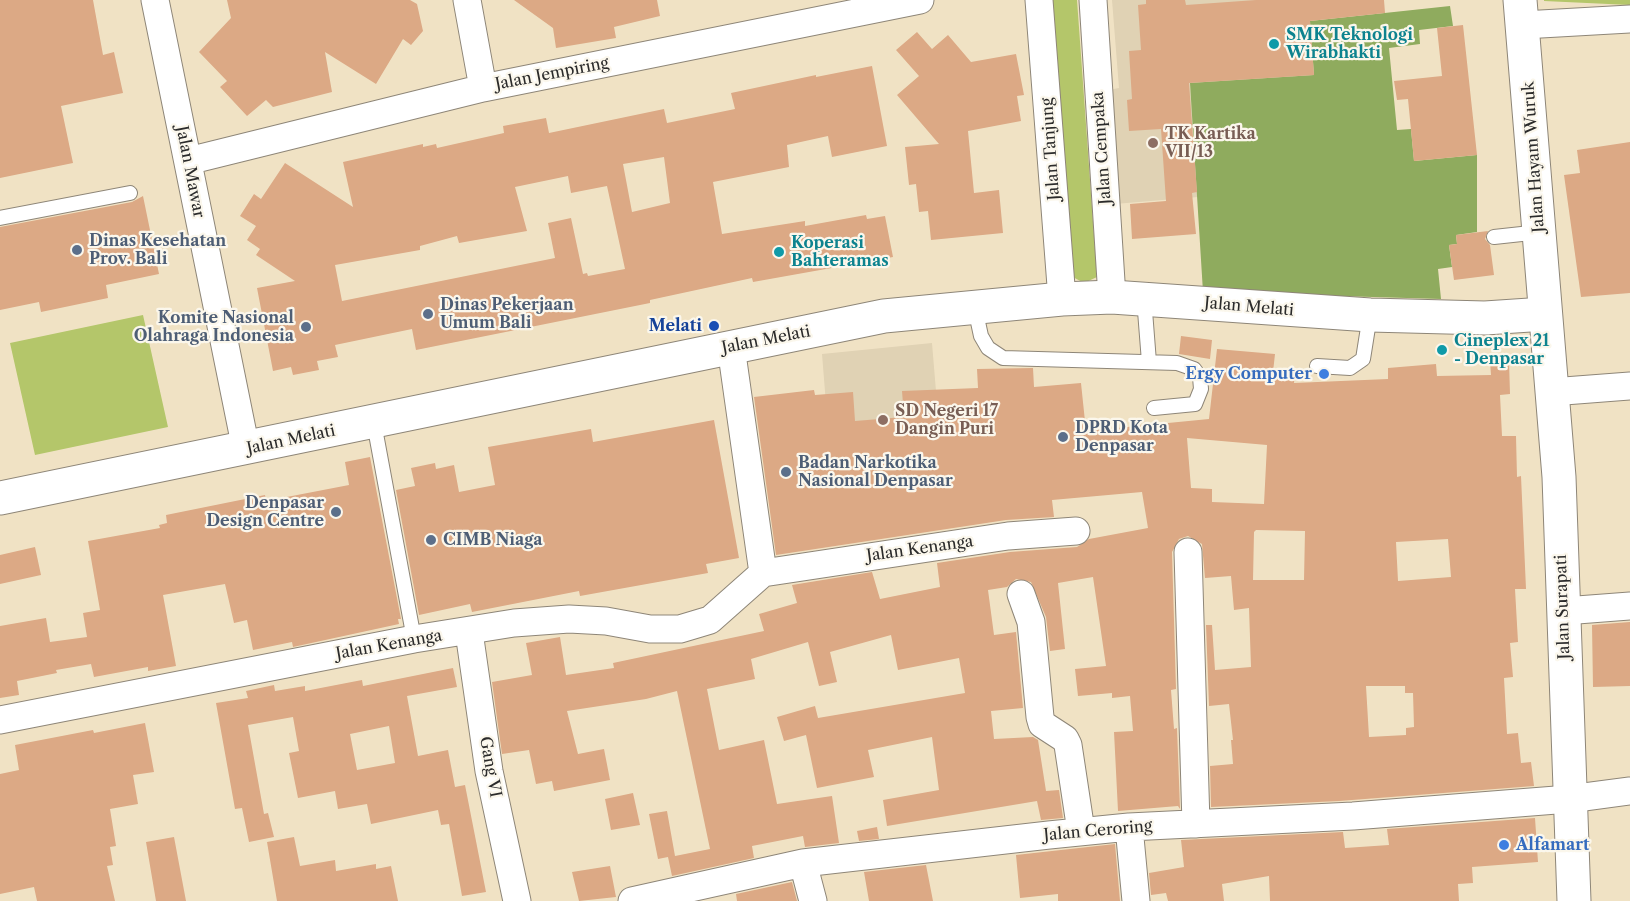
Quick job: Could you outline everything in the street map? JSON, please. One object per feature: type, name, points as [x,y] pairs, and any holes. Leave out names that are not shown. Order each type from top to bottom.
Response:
[{"type":"street","name":"Jalan Mawar","points":[[154,0],[246,449]]},
{"type":"street","points":[[467,0],[483,88]]},
{"type":"street","name":"Jalan Jempiring","points":[[188,161],[483,88],[920,0]]},
{"type":"street","name":"Jalan Tanjung","points":[[1039,0],[1062,299]]},
{"type":"street","name":"Jalan Cempaka","points":[[1093,0],[1112,297]]},
{"type":"street","points":[[1521,12],[1630,19]]},
{"type":"street","name":"Jalan Hayam Wuruk","points":[[1521,12],[1545,314]]},
{"type":"street","name":"Jalan Melati","points":[[0,498],[374,423],[731,346],[884,316],[1062,299],[1112,297],[1370,315],[1485,318],[1545,314]]},
{"type":"street","name":"Jalan Surapati","points":[[1545,314],[1559,477],[1574,901]]},
{"type":"street","points":[[731,346],[764,573]]},
{"type":"street","points":[[1551,392],[1630,386]]},
{"type":"street","name":"Jalan Kenanga","points":[[0,720],[414,639],[514,623],[569,619],[606,621],[650,629],[680,630],[710,620],[764,573],[1008,536],[1076,531]]},
{"type":"street","points":[[1188,552],[1196,824]]},
{"type":"street","points":[[1021,594],[1031,622],[1040,717],[1042,724],[1065,739],[1068,745],[1081,831]]},
{"type":"street","points":[[1564,611],[1630,606]]},
{"type":"street","name":"Gang VI","points":[[469,632],[489,771],[517,901]]},
{"type":"street","name":"Jalan Ceroring","points":[[632,901],[803,863],[1081,831],[1353,816],[1569,800],[1630,791]]},
{"type":"street","points":[[1129,827],[1136,901]]},
{"type":"street","points":[[803,863],[813,901]]},
{"type":"lane","points":[[0,218],[130,193]]},
{"type":"lane","points":[[1494,237],[1540,232]]},
{"type":"lane","points":[[1144,298],[1149,362]]},
{"type":"lane","points":[[974,307],[981,336],[988,348],[1003,358],[1186,365],[1200,377],[1202,389],[1200,398],[1190,406],[1154,408]]},
{"type":"lane","points":[[1317,366],[1350,368],[1363,359],[1370,315]]},
{"type":"lane","points":[[374,423],[414,639]]},
{"type":"shaded area","points":[[1112,0],[1309,0],[1314,75],[1190,84],[1198,197],[1115,204],[1108,90],[1119,88]]},
{"type":"shaded area","name":"SD Negeri 17 Dangin Puri","points":[[932,343],[936,391],[834,504],[822,354]]},
{"type":"green space","points":[[1051,0],[1077,0],[1097,277],[1084,283],[1071,276]]},
{"type":"green space","points":[[1630,0],[1630,5],[1544,1]]},
{"type":"green space","points":[[1450,6],[1453,26],[1419,30],[1420,44],[1389,48],[1397,130],[1411,129],[1414,161],[1477,155],[1477,232],[1456,235],[1457,244],[1449,245],[1452,267],[1438,269],[1441,299],[1203,292],[1190,83],[1314,75],[1310,21]]},
{"type":"green space","points":[[143,315],[168,427],[35,455],[10,343]]},
{"type":"building","points":[[0,0],[93,0],[103,55],[114,52],[123,93],[61,106],[73,163],[0,178]]},
{"type":"building","points":[[227,0],[410,0],[417,4],[423,31],[411,45],[403,39],[376,84],[325,52],[332,92],[273,107],[266,100],[247,116],[220,87],[227,81],[199,52],[231,18]]},
{"type":"building","points":[[514,0],[657,0],[660,16],[614,27],[616,38],[556,48],[553,28]]},
{"type":"building","points":[[1146,0],[1185,0],[1186,5],[1256,0],[1384,0],[1385,13],[1310,21],[1314,75],[1189,83],[1197,192],[1192,193],[1196,234],[1132,239],[1130,204],[1166,201],[1161,129],[1129,131],[1127,100],[1132,99],[1129,51],[1141,50],[1138,5],[1146,4]]},
{"type":"building","points":[[1463,25],[1477,155],[1414,161],[1408,99],[1397,100],[1394,81],[1442,76],[1437,28]]},
{"type":"building","points":[[917,32],[932,49],[948,35],[971,62],[1016,54],[1024,95],[1017,96],[1021,121],[968,131],[974,193],[999,190],[1003,233],[931,240],[928,211],[919,212],[916,184],[909,185],[905,147],[939,144],[897,95],[919,76],[896,50]]},
{"type":"building","points":[[872,66],[887,146],[832,157],[828,136],[787,145],[789,167],[713,182],[722,234],[805,221],[805,226],[866,215],[867,219],[885,216],[893,257],[753,282],[752,278],[650,300],[650,303],[416,350],[412,329],[335,345],[338,357],[317,361],[319,370],[293,375],[291,367],[273,371],[257,288],[295,281],[256,255],[260,249],[247,240],[256,226],[240,216],[254,194],[261,199],[285,163],[353,207],[343,162],[423,144],[423,147],[436,144],[437,148],[504,133],[503,126],[546,118],[549,133],[664,109],[667,123],[735,109],[731,93],[816,75],[816,77]],"holes":[[[664,157],[670,203],[632,212],[623,164]],[[568,176],[571,193],[607,186],[625,269],[588,276],[587,273],[583,274],[571,218],[548,223],[555,258],[342,301],[335,265],[420,250],[420,246],[457,236],[459,243],[527,231],[515,187]]]},
{"type":"building","points":[[1630,142],[1630,293],[1581,297],[1564,175],[1580,173],[1577,150]]},
{"type":"building","name":"Dinas Kesehatan Prov. Bali","points":[[143,196],[159,274],[106,285],[108,298],[41,312],[39,302],[0,310],[0,227],[132,202]]},
{"type":"building","points":[[1488,231],[1485,239],[1490,245],[1494,275],[1454,280],[1449,245],[1457,244],[1456,235]]},
{"type":"building","points":[[1181,336],[1212,340],[1210,359],[1179,354]]},
{"type":"building","points":[[1217,349],[1275,354],[1273,372],[1295,374],[1294,383],[1388,379],[1388,368],[1436,364],[1437,376],[1491,375],[1490,361],[1509,360],[1510,394],[1500,395],[1502,436],[1516,436],[1517,477],[1521,476],[1526,589],[1515,589],[1518,642],[1510,643],[1513,677],[1504,678],[1507,734],[1518,733],[1521,763],[1531,762],[1534,786],[1339,801],[1211,807],[1210,766],[1233,764],[1231,740],[1233,740],[1229,704],[1209,706],[1206,625],[1212,625],[1215,670],[1251,667],[1249,608],[1234,610],[1231,576],[1205,578],[1202,544],[1188,536],[1179,539],[1172,552],[1176,689],[1171,690],[1174,729],[1177,728],[1180,809],[1178,806],[1118,811],[1114,732],[1133,731],[1130,696],[1112,698],[1112,693],[1078,696],[1075,669],[1106,666],[1093,577],[1058,583],[1065,649],[1050,651],[1046,617],[1031,582],[1016,579],[1007,587],[988,590],[994,635],[1016,632],[1023,708],[991,711],[994,739],[1033,737],[1038,740],[1046,791],[1059,790],[1063,818],[1041,820],[1037,801],[887,826],[883,800],[939,790],[932,737],[868,750],[874,777],[817,788],[806,735],[784,741],[777,717],[815,706],[818,718],[965,693],[959,658],[898,670],[891,635],[830,652],[837,682],[819,686],[808,642],[751,659],[755,679],[707,689],[719,750],[764,740],[777,804],[832,796],[839,843],[805,847],[803,836],[752,846],[754,858],[672,876],[668,857],[658,859],[649,814],[667,811],[675,856],[710,849],[677,691],[646,699],[567,711],[578,754],[604,749],[610,780],[554,791],[552,781],[536,784],[529,750],[502,754],[492,682],[532,675],[526,643],[560,637],[566,675],[614,668],[613,663],[764,631],[759,614],[797,603],[792,585],[872,572],[880,599],[940,587],[937,563],[1010,552],[1077,547],[1089,539],[1148,528],[1142,492],[1052,500],[1054,517],[1006,520],[776,555],[754,397],[814,390],[815,395],[853,392],[855,421],[904,417],[902,391],[978,388],[977,369],[1033,368],[1034,387],[1081,383],[1086,431],[1209,419]],"holes":[[[1187,438],[1267,445],[1264,504],[1212,502],[1212,489],[1191,488]],[[1256,530],[1305,531],[1304,580],[1253,580],[1254,532]],[[1448,539],[1451,577],[1398,581],[1396,542]],[[1366,686],[1405,686],[1405,693],[1413,693],[1414,727],[1406,728],[1406,735],[1369,737]]]},
{"type":"building","points":[[714,420],[739,558],[706,564],[708,573],[580,596],[579,591],[472,612],[470,604],[419,615],[396,490],[415,486],[411,468],[435,463],[436,469],[454,465],[459,492],[495,485],[488,447],[591,429],[593,442]]},
{"type":"building","points":[[370,457],[401,619],[398,619],[399,624],[293,647],[292,642],[253,650],[247,620],[234,623],[225,584],[163,595],[176,666],[148,671],[148,667],[94,677],[91,664],[56,670],[57,673],[17,681],[19,695],[0,698],[0,626],[46,618],[50,642],[87,637],[83,613],[100,610],[88,541],[160,528],[159,525],[167,523],[166,515],[265,495],[266,501],[349,485],[345,462]]},
{"type":"building","points":[[35,547],[41,575],[0,584],[0,555]]},
{"type":"building","points":[[1630,622],[1630,686],[1593,687],[1592,625]]},
{"type":"building","points":[[453,668],[457,687],[407,696],[418,756],[448,750],[455,787],[465,785],[486,892],[462,896],[449,824],[441,825],[438,810],[371,824],[367,804],[338,809],[335,791],[298,798],[289,753],[299,751],[293,717],[248,725],[264,814],[268,813],[274,837],[249,842],[242,808],[235,809],[216,703],[248,698],[246,691],[274,685],[275,691],[305,686],[305,691],[362,680],[363,686]],"holes":[[[389,726],[395,763],[357,770],[350,734]]]},
{"type":"building","points":[[145,723],[154,772],[133,775],[138,804],[110,809],[116,846],[110,847],[113,865],[107,866],[115,901],[37,901],[34,887],[0,894],[0,774],[19,770],[15,745]]},
{"type":"building","points":[[633,793],[640,825],[611,830],[605,799]]},
{"type":"building","points":[[1535,818],[1538,862],[1472,867],[1473,883],[1458,884],[1459,901],[1270,901],[1269,876],[1222,884],[1224,901],[1168,901],[1166,893],[1151,895],[1149,873],[1184,867],[1181,840],[1343,832],[1345,848],[1389,845],[1387,829]]},
{"type":"building","points":[[877,827],[879,839],[859,841],[857,831]]},
{"type":"building","points":[[174,837],[186,901],[156,901],[146,842]]},
{"type":"building","points":[[294,837],[300,866],[335,860],[336,871],[376,864],[376,869],[391,866],[398,901],[277,901],[267,842]]},
{"type":"building","points":[[1115,844],[1120,901],[1058,901],[1058,894],[1020,898],[1016,855]]},
{"type":"building","points":[[926,865],[933,901],[869,901],[864,872]]},
{"type":"building","points":[[610,866],[616,897],[579,901],[572,872]]},
{"type":"building","points":[[792,882],[797,901],[737,901],[736,894]]},
{"type":"place","name":"SMK Teknologi Wirabhakti","points":[[1274,44]]},
{"type":"place","name":"TK Kartika VII/13","points":[[1153,143]]},
{"type":"place","name":"Dinas Kesehatan Prov. Bali","points":[[77,250]]},
{"type":"place","name":"Koperasi Bahteramas","points":[[779,252]]},
{"type":"place","name":"Dinas Pekerjaan Umum Bali","points":[[428,314]]},
{"type":"place","name":"Melati","points":[[714,326]]},
{"type":"place","name":"Komite Nasional Olahraga Indonesia","points":[[306,327]]},
{"type":"place","name":"Cineplex 21 - Denpasar","points":[[1442,350]]},
{"type":"place","name":"Ergy Computer","points":[[1324,374]]},
{"type":"place","name":"SD Negeri 17 Dangin Puri","points":[[883,420]]},
{"type":"place","name":"DPRD Kota Denpasar","points":[[1063,437]]},
{"type":"place","name":"Badan Narkotika Nasional Denpasar","points":[[786,472]]},
{"type":"place","name":"Denpasar Design Centre","points":[[336,512]]},
{"type":"place","name":"CIMB Niaga","points":[[431,540]]},
{"type":"place","name":"Alfamart","points":[[1504,845]]}]
